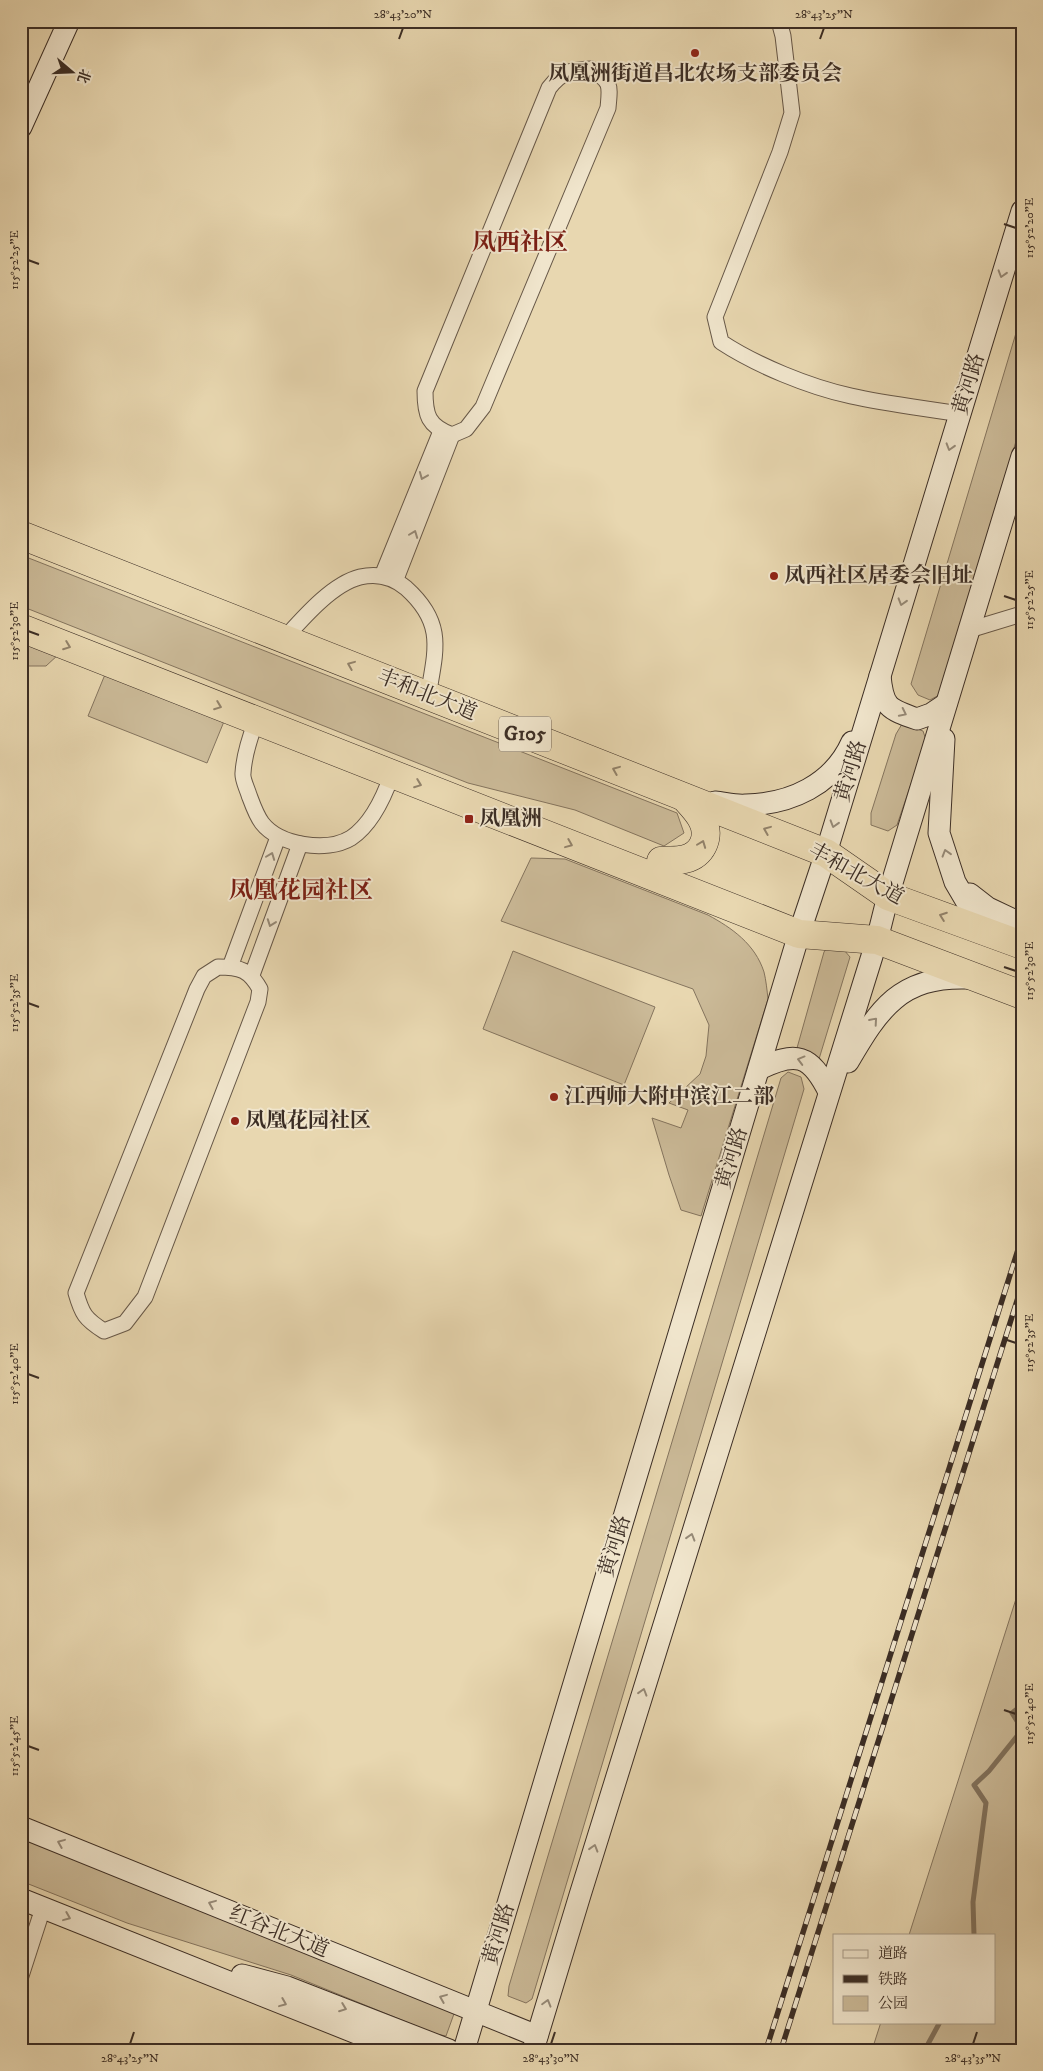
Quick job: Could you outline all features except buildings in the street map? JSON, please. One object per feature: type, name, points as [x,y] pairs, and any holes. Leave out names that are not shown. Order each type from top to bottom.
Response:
[{"type":"highway","name":"丰和北大道","points":[[21,535],[826,853],[888,896],[1014,935]]},
{"type":"highway","points":[[21,628],[461,801],[801,927],[877,940],[1022,995]]},
{"type":"highway","points":[[661,861],[686,859],[699,853],[706,839],[706,827],[700,815],[685,798]]},
{"type":"highway","points":[[461,801],[571,824],[661,861],[801,927]]},
{"type":"main road","points":[[21,127],[69,21]]},
{"type":"main road","name":"黄河路","points":[[464,2050],[801,927],[826,853],[1022,211]]},
{"type":"main road","points":[[535,2043],[877,940],[888,896],[1022,456]]},
{"type":"main road","points":[[880,675],[882,698],[901,714],[917,719],[931,714],[946,704]]},
{"type":"main road","points":[[685,798],[744,806],[766,804],[797,795],[818,786],[845,757],[880,675]]},
{"type":"main road","points":[[946,704],[939,833],[955,882],[972,911],[1014,935]]},
{"type":"main road","points":[[830,1092],[871,1024],[901,993],[923,982],[945,977],[978,979]]},
{"type":"main road","points":[[759,1069],[780,1059],[794,1058],[809,1062],[820,1073],[830,1092]]},
{"type":"main road","name":"红谷北大道","points":[[21,1827],[476,2011],[535,2043]]},
{"type":"main road","points":[[21,1899],[399,2050]]},
{"type":"main road","points":[[146,1948],[287,1987],[449,2050]]},
{"type":"street","points":[[779,21],[783,36],[792,114],[780,152],[714,317],[721,342],[751,360],[792,377],[850,396],[960,414]]},
{"type":"street","points":[[592,68],[606,78],[610,89],[608,108],[482,407],[466,429],[447,433],[429,420],[425,407],[425,391],[549,88],[558,76],[574,70],[592,68]]},
{"type":"street","points":[[389,578],[447,433]]},
{"type":"street","points":[[284,639],[325,598],[340,586],[360,577],[389,578],[420,601],[432,622],[436,649],[428,696]]},
{"type":"street","points":[[969,630],[1022,614]]},
{"type":"street","points":[[256,721],[248,743],[242,774],[251,801],[262,822],[278,837],[300,844],[320,845],[349,839],[374,814],[385,794],[392,774]]},
{"type":"street","points":[[230,967],[278,837]]},
{"type":"street","points":[[252,975],[300,844]]},
{"type":"street","points":[[218,967],[230,967],[252,975],[260,989],[258,1002],[145,1297],[125,1323],[104,1331],[91,1323],[82,1313],[76,1293],[204,976],[218,967]]},
{"type":"street","points":[[21,1976],[43,1908]]},
{"type":"green space","points":[[1022,313],[1022,421],[941,694],[930,700],[918,695],[911,684]]},
{"type":"green space","points":[[21,555],[677,813],[684,833],[664,846],[575,810],[468,783],[21,606]]},
{"type":"green space","points":[[21,641],[59,654],[46,666],[23,666]]},
{"type":"green space","points":[[106,672],[225,719],[207,763],[88,716]]},
{"type":"green space","points":[[902,724],[923,731],[926,740],[897,825],[888,831],[871,825],[871,813],[896,734]]},
{"type":"green space","points":[[531,858],[565,859],[708,915],[726,925],[742,938],[760,962],[765,975],[768,999],[701,1216],[681,1210],[652,1118],[681,1128],[688,1110],[669,1103],[700,1074],[706,1056],[709,1025],[693,989],[501,921]]},
{"type":"green space","points":[[828,946],[844,950],[850,957],[819,1059],[801,1055],[797,1048],[824,952]]},
{"type":"green space","points":[[513,951],[655,1007],[624,1085],[483,1029]]},
{"type":"green space","points":[[788,1072],[801,1077],[804,1089],[532,1999],[526,2003],[508,1996],[509,1986],[781,1078]]},
{"type":"green space","points":[[1022,1580],[1022,2050],[872,2050],[880,2024],[996,2024],[996,1934],[909,1934]]},
{"type":"green space","points":[[21,1834],[455,2011],[446,2036],[436,2034],[291,1975],[127,1923],[21,1881]]},
{"type":"waterway","points":[[1022,1705],[1012,1713],[1022,1729]]},
{"type":"waterway","points":[[974,1934],[973,1902],[986,1803],[974,1785],[989,1771],[1022,1730]]},
{"type":"waterway","points":[[923,2050],[939,2024]]},
{"type":"railway","points":[[766,2050],[1022,1237]]},
{"type":"railway","points":[[781,2050],[1022,1285]]},
{"type":"place","name":"凤凰洲街道昌北农场支部委员会","points":[[695,53]]},
{"type":"place","name":"凤西社区居委会旧址","points":[[774,576]]},
{"type":"place","name":"凤凰洲","points":[[469,819]]},
{"type":"place","name":"江西师大附中滨江二部","points":[[554,1097]]},
{"type":"place","name":"凤凰花园社区","points":[[235,1121]]},
{"type":"district","name":"凤西社区","points":[[520,243]]},
{"type":"district","name":"凤凰花园社区","points":[[301,891]]}]
